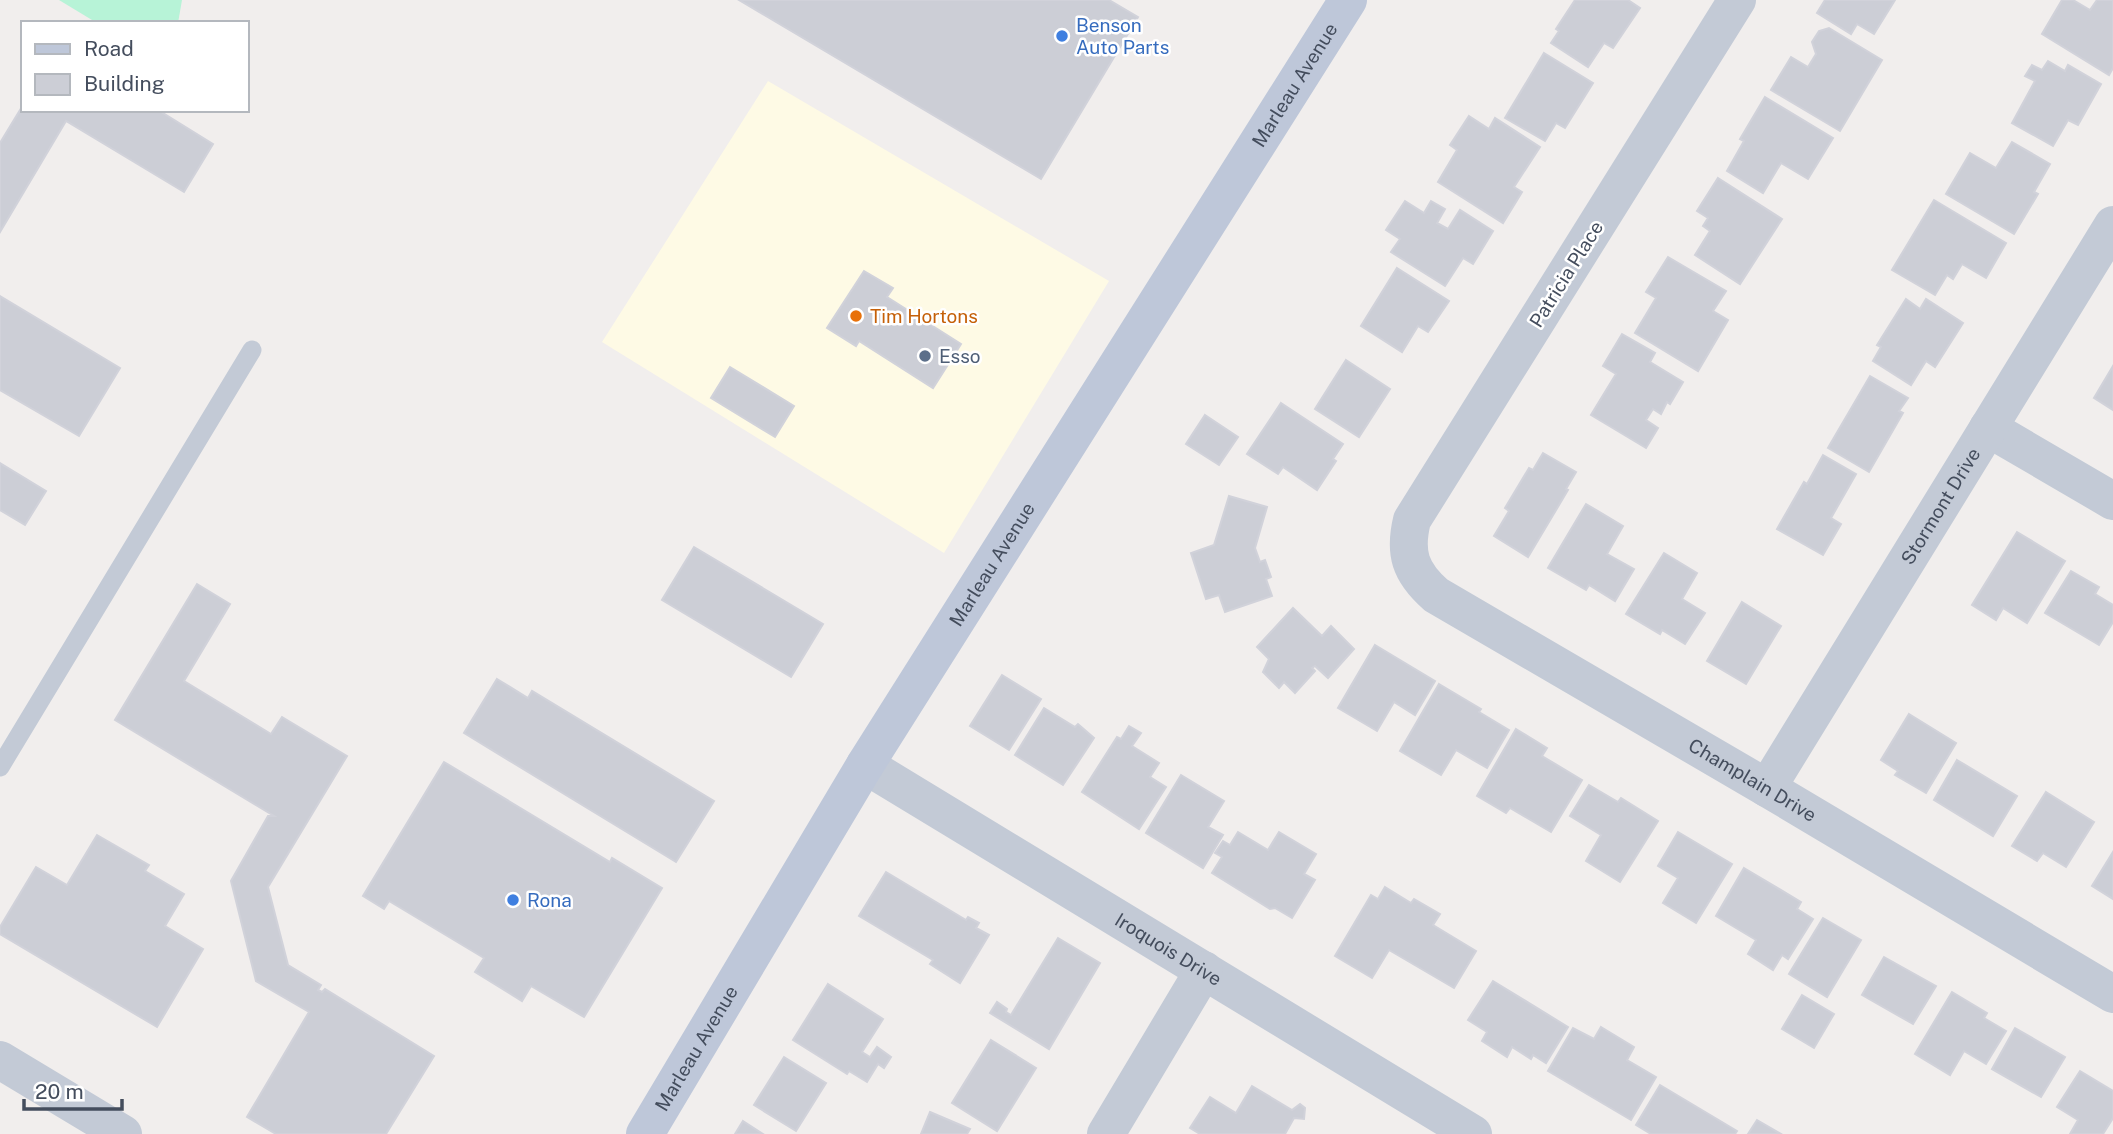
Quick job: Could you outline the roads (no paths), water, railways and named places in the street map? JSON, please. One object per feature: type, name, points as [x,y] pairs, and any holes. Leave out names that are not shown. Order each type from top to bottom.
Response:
[{"type":"main road","name":"Marleau Avenue","points":[[645,1134],[865,765],[1348,0]]},
{"type":"street","name":"Patricia Place","points":[[1408,552],[1412,520],[1737,0]]},
{"type":"street","name":"Stormont Drive","points":[[1767,788],[2113,225]]},
{"type":"street","points":[[1987,428],[2113,501]]},
{"type":"street","name":"Champlain Drive","points":[[1408,552],[1412,567],[1436,595],[2113,994]]},
{"type":"street","name":"Iroquois Drive","points":[[865,765],[1473,1134]]},
{"type":"street","points":[[1106,1134],[1204,970]]},
{"type":"street","points":[[0,1060],[123,1134]]},
{"type":"lane","points":[[0,767],[252,350]]},
{"type":"place","name":"Benson Auto Parts","points":[[1062,36]]},
{"type":"place","name":"Tim Hortons","points":[[856,316]]},
{"type":"place","name":"Esso","points":[[925,356]]},
{"type":"place","name":"Rona","points":[[513,900]]}]
